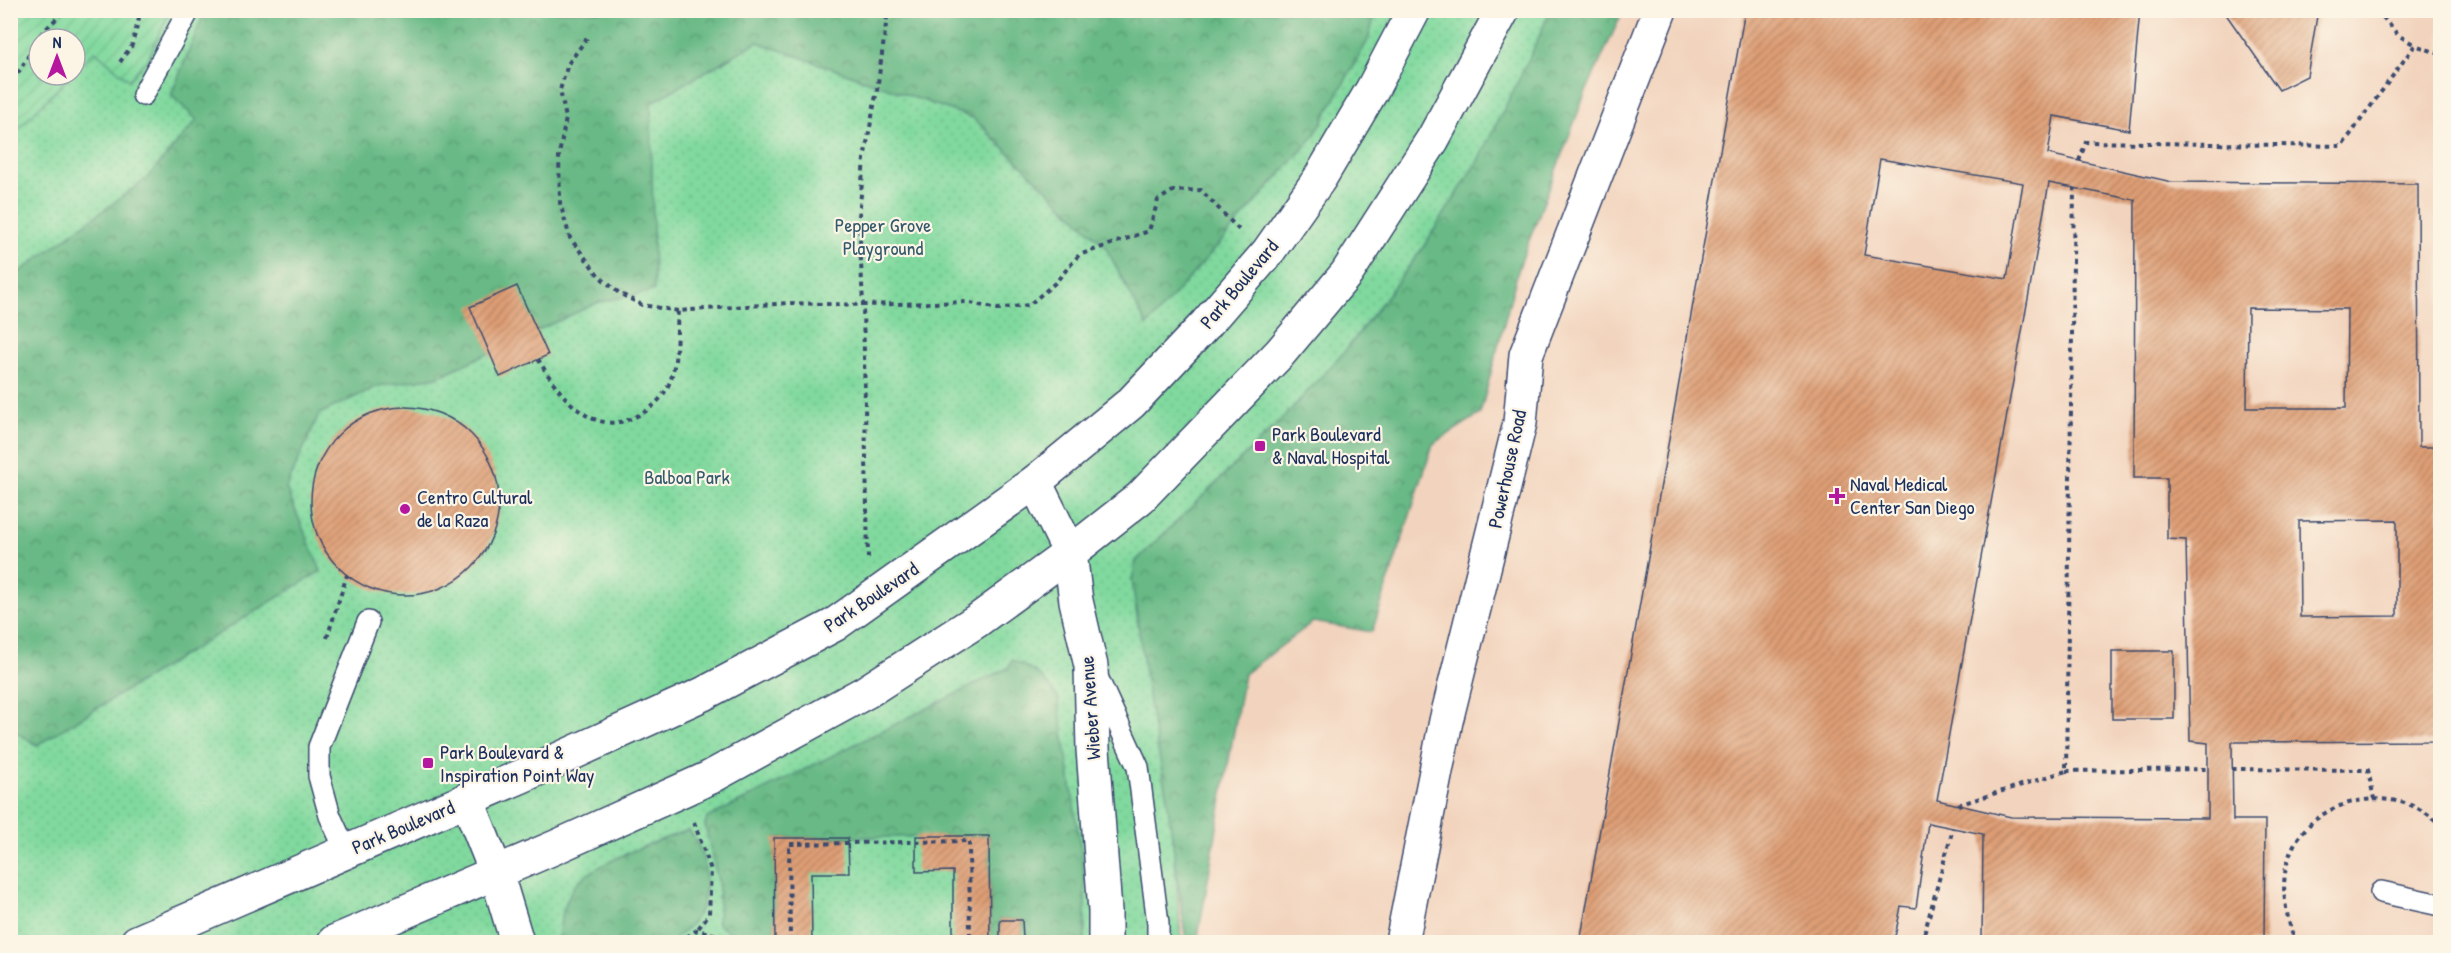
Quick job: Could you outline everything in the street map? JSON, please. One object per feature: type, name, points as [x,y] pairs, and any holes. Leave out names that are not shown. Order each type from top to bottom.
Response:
[{"type":"main road","name":"Park Boulevard","points":[[137,942],[703,694],[834,625],[1035,482],[1131,403],[1206,324],[1268,252],[1320,178],[1372,90],[1414,10]]},
{"type":"main road","points":[[334,942],[709,778],[866,692],[978,620],[1070,553],[1140,498],[1280,353],[1347,273],[1433,140],[1503,10]]},
{"type":"main road","name":"Powerhouse Road","points":[[1402,942],[1446,721],[1520,423],[1526,355],[1660,10]]},
{"type":"main road","name":"Wieber Avenue","points":[[1035,482],[1070,553],[1076,601],[1091,666],[1093,749],[1105,942]]},
{"type":"main road","points":[[467,799],[496,872],[517,942]]},
{"type":"lane","points":[[143,95],[189,10]]},
{"type":"lane","points":[[346,851],[330,816],[319,776],[319,747],[368,622]]},
{"type":"lane","points":[[1091,666],[1138,768],[1158,923],[1158,942]]},
{"type":"lane","points":[[2381,892],[2440,905]]},
{"type":"path","points":[[10,79],[20,70],[41,34],[65,10]]},
{"type":"path","points":[[120,63],[132,45],[141,10]]},
{"type":"path","points":[[870,564],[866,554],[863,305],[859,217],[864,159],[877,90],[888,10]]},
{"type":"path","points":[[2378,10],[2398,34],[2415,45],[2440,54]]},
{"type":"path","points":[[587,38],[568,64],[560,90],[566,118],[559,155],[560,203],[570,238],[599,276],[619,293],[642,305],[678,311],[789,303],[863,305],[966,302],[998,309],[1029,304],[1054,283],[1079,255],[1149,231],[1158,200],[1173,191],[1201,190],[1241,232]]},
{"type":"path","points":[[2079,160],[2086,142],[2342,146],[2415,45]]},
{"type":"path","points":[[2066,771],[2074,188]]},
{"type":"path","points":[[538,359],[555,387],[574,408],[593,420],[615,424],[635,417],[655,406],[669,384],[674,363],[678,311]]},
{"type":"path","points":[[1958,805],[2066,771],[2208,769]]},
{"type":"path","points":[[2232,769],[2368,770],[2374,799]]},
{"type":"path","points":[[2298,942],[2294,939],[2284,909],[2284,874],[2294,845],[2306,828],[2323,812],[2347,803],[2374,799],[2394,800],[2412,804],[2434,818],[2440,825]]},
{"type":"path","points":[[679,942],[697,930],[709,914],[711,870],[694,821]]},
{"type":"path","points":[[1922,942],[1953,828]]},
{"type":"path","points":[[790,942],[789,844],[969,841],[970,942]]},
{"type":"path","points":[[697,930],[746,942]]},
{"type":"shaded area","name":"Naval Medical Center San Diego","points":[[1555,11],[2440,11],[2440,942],[1181,942],[1172,819]]},
{"type":"green space","points":[[11,10],[170,10],[148,58],[129,80],[95,51],[87,59],[87,27],[27,27],[27,87],[59,87],[22,125],[11,132]]},
{"type":"green space","name":"Balboa Park","points":[[10,11],[1555,11],[1172,819],[1181,942],[11,942]]},
{"type":"green space","points":[[205,11],[1376,11],[1368,40],[1314,136],[1147,326],[1105,246],[973,118],[757,42],[651,103],[654,291],[599,302],[437,377],[378,386],[319,414],[286,488],[321,571],[37,745],[11,729],[10,279],[146,179],[197,120],[171,95]]},
{"type":"green space","points":[[1550,11],[1623,11],[1585,94],[1519,267],[1480,414],[1433,444],[1372,632],[1313,622],[1244,674],[1197,942],[1186,942],[1167,798],[1149,703],[1132,580],[1136,561],[1282,419],[1346,350],[1422,249],[1478,161],[1529,59]]},
{"type":"green space","points":[[1012,660],[1033,671],[1043,679],[1058,698],[1085,878],[1085,942],[990,942],[989,836],[775,838],[775,942],[745,938],[723,929],[718,924],[719,885],[705,825],[707,818],[1008,668]],"holes":[[[1000,920],[1022,920],[1022,939],[1000,939]]]},
{"type":"green space","points":[[689,830],[704,861],[706,885],[701,909],[693,922],[672,942],[558,942],[566,902],[579,881],[616,858]]},
{"type":"building","name":"Naval Medical Center San Diego","points":[[1745,10],[2140,10],[2129,130],[2054,116],[2048,154],[2172,182],[2418,184],[2419,447],[2440,447],[2440,741],[2232,742],[2233,820],[2265,820],[2264,942],[1982,942],[1983,834],[1928,823],[1916,908],[1901,906],[1894,942],[1580,942]],"holes":[[[1880,159],[2023,183],[2007,279],[1864,255]],[[2049,183],[2135,200],[2134,478],[2167,478],[2167,539],[2186,540],[2190,741],[2208,743],[2208,818],[2011,817],[1937,800]],[[2248,308],[2347,309],[2346,408],[2247,408]],[[2397,520],[2397,616],[2300,617],[2299,521]]]},
{"type":"building","points":[[2223,10],[2318,10],[2307,76],[2279,90]]},
{"type":"building","points":[[517,286],[548,355],[500,377],[470,307]]},
{"type":"building","name":"Centro Cultural de la Raza","points":[[405,407],[432,411],[449,418],[471,435],[488,457],[495,474],[499,501],[495,528],[488,545],[471,567],[449,584],[432,591],[405,595],[378,591],[361,584],[339,567],[322,545],[315,528],[311,501],[315,474],[322,457],[339,435],[361,418],[378,411]]},
{"type":"building","points":[[2112,651],[2174,651],[2174,719],[2112,719]]},
{"type":"building","points":[[916,836],[989,836],[990,942],[953,942],[953,871],[916,872]]},
{"type":"building","points":[[774,838],[848,838],[849,873],[811,873],[812,942],[775,942]]},
{"type":"building","points":[[1000,920],[1022,920],[1023,939],[1000,939]]},
{"type":"place","name":"Park Boulevard & Naval Hospital","points":[[1260,446]]},
{"type":"place","name":"Naval Medical Center San Diego","points":[[1837,496]]},
{"type":"place","name":"Centro Cultural de la Raza","points":[[405,509]]},
{"type":"place","name":"Park Boulevard & Inspiration Point Way","points":[[428,763]]},
{"type":"park label","name":"Pepper Grove Playground","points":[[883,236]]}]
